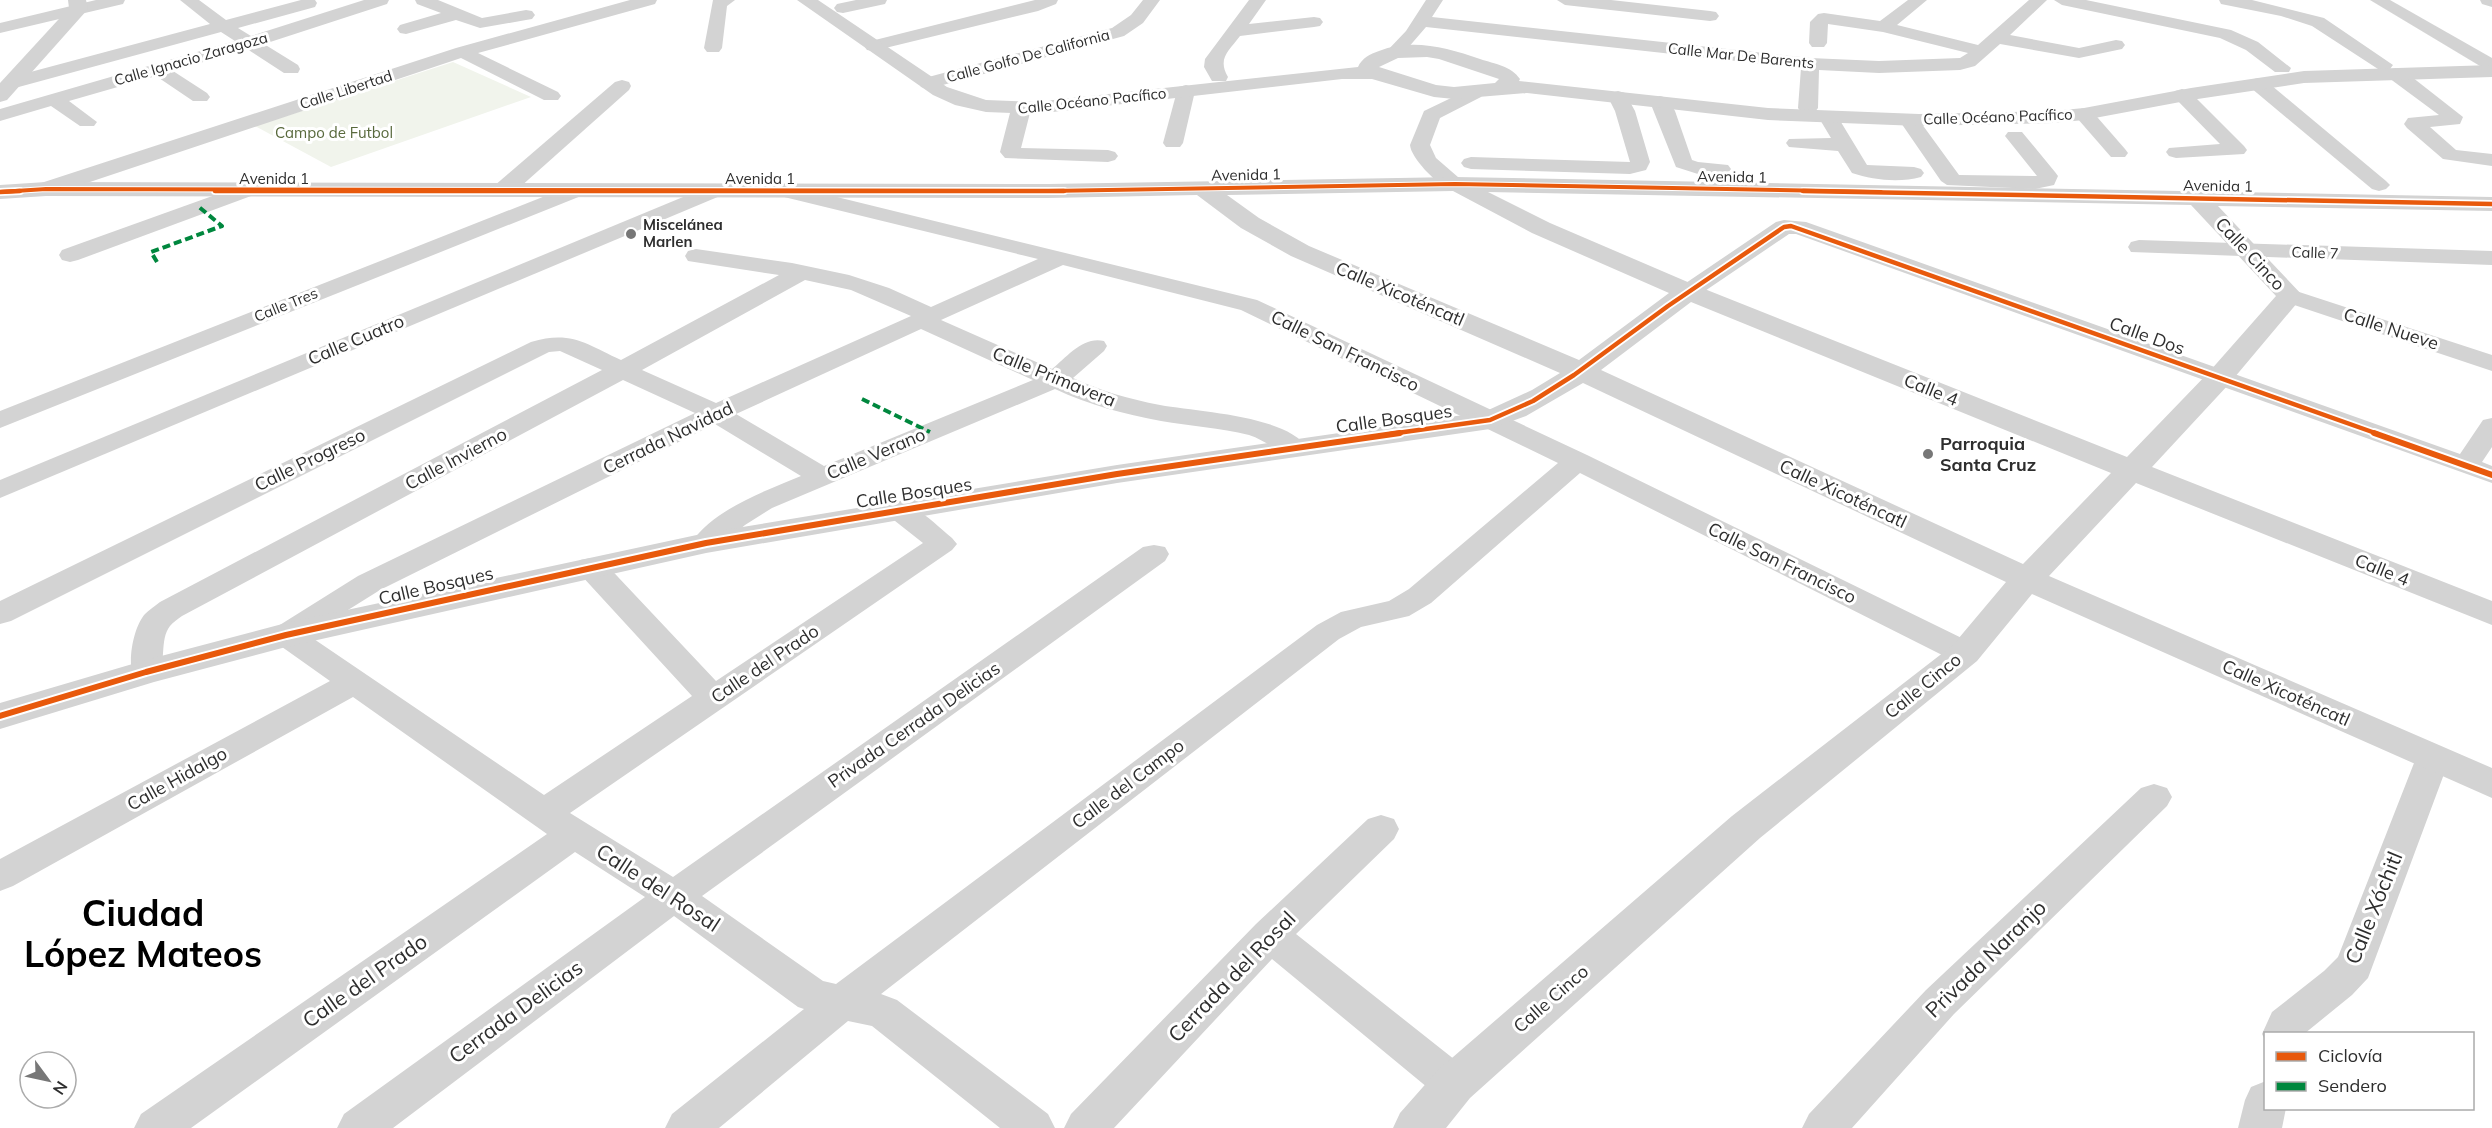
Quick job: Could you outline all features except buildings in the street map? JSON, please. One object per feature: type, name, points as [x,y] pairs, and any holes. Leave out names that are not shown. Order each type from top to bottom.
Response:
[{"type":"street","points":[[0,28],[78,4],[117,0]]},
{"type":"street","points":[[188,0],[223,26],[291,69]]},
{"type":"street","points":[[5,91],[223,26],[321,0]]},
{"type":"street","points":[[335,0],[352,9]]},
{"type":"street","name":"Calle Ignacio Zaragoza","points":[[0,114],[250,44],[381,0]]},
{"type":"street","points":[[406,29],[441,5],[480,23],[493,23],[600,0]]},
{"type":"street","name":"Calle Libertad","points":[[46,189],[462,52],[649,0]]},
{"type":"street","points":[[713,48],[719,3],[727,0]]},
{"type":"street","name":"Calle Océano Pacífico","points":[[806,0],[882,44],[937,80],[955,99],[972,104],[1022,109],[1171,90],[1342,73],[1381,61]]},
{"type":"street","points":[[837,4],[879,0]]},
{"type":"street","points":[[882,44],[1032,7],[1050,0]]},
{"type":"street","name":"Calle Golfo De California","points":[[937,80],[1118,32],[1137,19],[1152,0]]},
{"type":"street","points":[[1219,76],[1213,67],[1214,59],[1258,0]]},
{"type":"street","points":[[1381,61],[1407,43],[1435,0]]},
{"type":"street","points":[[1565,0],[1710,10],[1703,52]]},
{"type":"street","points":[[1883,27],[1918,0]]},
{"type":"street","name":"Calle Mar De Barents","points":[[1418,27],[1703,52],[1810,64],[1878,67],[1966,64],[2039,0]]},
{"type":"street","points":[[2066,0],[2225,34],[2252,46],[2282,68]]},
{"type":"street","points":[[2227,0],[2285,12],[2318,22],[2390,70],[2453,117],[2453,120],[2448,121],[2420,121],[2414,124],[2450,155],[2492,160]]},
{"type":"street","points":[[2378,0],[2488,70]]},
{"type":"street","points":[[5,91],[78,4]]},
{"type":"street","name":"Calle Océano Pacífico","points":[[837,4],[882,44]]},
{"type":"street","points":[[1818,43],[1819,22],[1824,18],[1883,27],[1981,51]]},
{"type":"street","points":[[1237,31],[1314,22]]},
{"type":"street","points":[[1418,27],[1442,52]]},
{"type":"street","points":[[1997,38],[2079,53],[2116,45]]},
{"type":"street","points":[[1381,61],[1420,51],[1442,52],[1505,80]]},
{"type":"street","points":[[462,52],[551,96]]},
{"type":"street","points":[[1381,61],[1419,86],[1434,91],[1474,93]]},
{"type":"street","name":"Calle Océano Pacífico","points":[[937,80],[976,94],[1019,100],[1171,90],[1219,76],[1381,61]]},
{"type":"street","points":[[1808,108],[1810,64]]},
{"type":"street","name":"Calle Océano Pacífico","points":[[1505,80],[1527,87],[1768,114],[1909,120],[2021,113],[2066,103],[2282,68],[2488,70]]},
{"type":"street","points":[[158,69],[200,97]]},
{"type":"street","name":"Calle Océano Pacífico","points":[[1505,80],[1808,108],[2084,114],[2182,95],[2304,77],[2390,70]]},
{"type":"street","points":[[1419,86],[1431,116],[1474,93],[1505,80]]},
{"type":"street","points":[[2258,84],[2379,184]]},
{"type":"street","points":[[502,191],[622,86]]},
{"type":"street","points":[[1171,90],[1173,143]]},
{"type":"street","points":[[2176,152],[2237,150],[2182,95]]},
{"type":"street","points":[[1463,174],[1638,166],[1640,162],[1625,111],[1618,97]]},
{"type":"street","points":[[53,99],[87,122]]},
{"type":"street","points":[[1660,102],[1683,164],[1689,168],[1721,169]]},
{"type":"street","points":[[1022,109],[1010,152],[1012,154],[1108,156]]},
{"type":"street","points":[[2084,114],[2118,153]]},
{"type":"street","name":"Calle 4","points":[[1431,116],[1420,149],[1429,162],[1463,174],[1541,228],[1688,292],[2492,614]]},
{"type":"street","points":[[1829,118],[1858,169],[1865,172],[1914,173]]},
{"type":"street","points":[[1909,120],[1948,177],[1954,181],[2024,183],[2047,181],[2048,176],[2015,136]]},
{"type":"street","points":[[1796,143],[1844,145]]},
{"type":"street","name":"Avenida 1","points":[[0,192],[46,189],[788,191],[1202,188],[1463,174],[2492,204]]},
{"type":"street","name":"Calle Xicoténcatl","points":[[1202,188],[1251,224],[1300,251],[1580,371],[2028,579],[2492,784]]},
{"type":"street","points":[[70,255],[243,191]]},
{"type":"street","name":"Calle Tres","points":[[0,420],[573,191]]},
{"type":"street","name":"Calle Cuatro","points":[[0,490],[712,191]]},
{"type":"street","name":"Calle San Francisco","points":[[788,191],[1249,305],[1577,461],[1965,653]]},
{"type":"street","name":"Calle Cinco","points":[[1417,1128],[1454,1084],[1746,827],[1965,653],[2028,579],[2219,378],[2290,296],[2196,197]]},
{"type":"street","name":"Calle Bosques","points":[[0,716],[146,672],[286,635],[706,543],[1117,474],[1490,420],[1514,412],[1580,371],[1688,292],[1784,227],[1791,226]]},
{"type":"street","name":"Calle Dos","points":[[1791,226],[2492,475]]},
{"type":"street","name":"Calle 7","points":[[2139,247],[2492,258]]},
{"type":"street","name":"Calle Primavera","points":[[696,256],[802,272],[850,282],[882,293],[925,318],[1098,399],[1160,414],[1254,428],[1273,435],[1294,448]]},
{"type":"street","name":"Cerrada Navidad","points":[[286,635],[369,583],[717,413],[1059,258]]},
{"type":"street","name":"Calle Invierno","points":[[146,672],[150,636],[156,621],[171,609],[802,272]]},
{"type":"street","name":"Calle Nueve","points":[[2290,296],[2492,363]]},
{"type":"street","name":"Calle Progreso","points":[[0,614],[540,347],[553,343],[565,344],[624,369],[717,413],[822,477]]},
{"type":"street","name":"Calle Verano","points":[[706,543],[735,519],[762,502],[1055,380],[1095,345]]},
{"type":"street","points":[[2466,466],[2492,426]]},
{"type":"street","name":"Calle del Campo","points":[[687,1128],[842,1002],[1328,632],[1352,619],[1398,609],[1420,596],[1577,461]]},
{"type":"street","name":"Calle del Prado","points":[[156,1128],[559,823],[714,699],[942,544],[900,511]]},
{"type":"street","name":"Privada Cerrada Delicias","points":[[674,896],[1154,554]]},
{"type":"street","points":[[591,567],[714,699]]},
{"type":"street","name":"Calle del Rosal","points":[[286,635],[559,823],[674,896],[812,995],[884,1012],[1033,1128]]},
{"type":"street","name":"Calle Hidalgo","points":[[0,876],[354,682]]},
{"type":"street","name":"Calle Xóchitl","points":[[2283,1032],[2286,1024],[2338,983],[2354,966],[2433,758]]},
{"type":"street","name":"Privada Naranjo","points":[[1824,1128],[1940,1002],[2154,797]]},
{"type":"street","name":"Cerrada del Rosal","points":[[1086,1128],[1270,935],[1381,829]]},
{"type":"street","name":"Cerrada Delicias","points":[[359,1128],[674,896]]},
{"type":"street","points":[[1270,935],[1454,1084]]},
{"type":"street","points":[[2260,1128],[2264,1106]]},
{"type":"green space","name":"Campo de Futbol","points":[[453,62],[531,97],[331,167],[255,126]]},
{"type":"marked path","points":[[157,262],[151,252],[222,226],[199,207]]},
{"type":"marked path","points":[[862,399],[930,432]]},
{"type":"cycle path","points":[[0,192],[46,189],[1048,191],[1455,184],[2492,204]]},
{"type":"cycle path","points":[[0,716],[146,672],[286,635],[706,543],[1117,474],[1490,420],[1554,389],[1701,283],[1784,227],[1791,226],[2492,475]]},
{"type":"place","name":"Miscelánea Marlen","points":[[631,234]]},
{"type":"place","name":"Parroquia Santa Cruz","points":[[1928,454]]},
{"type":"district","name":"Ciudad López Mateos","points":[[143,934]]}]
